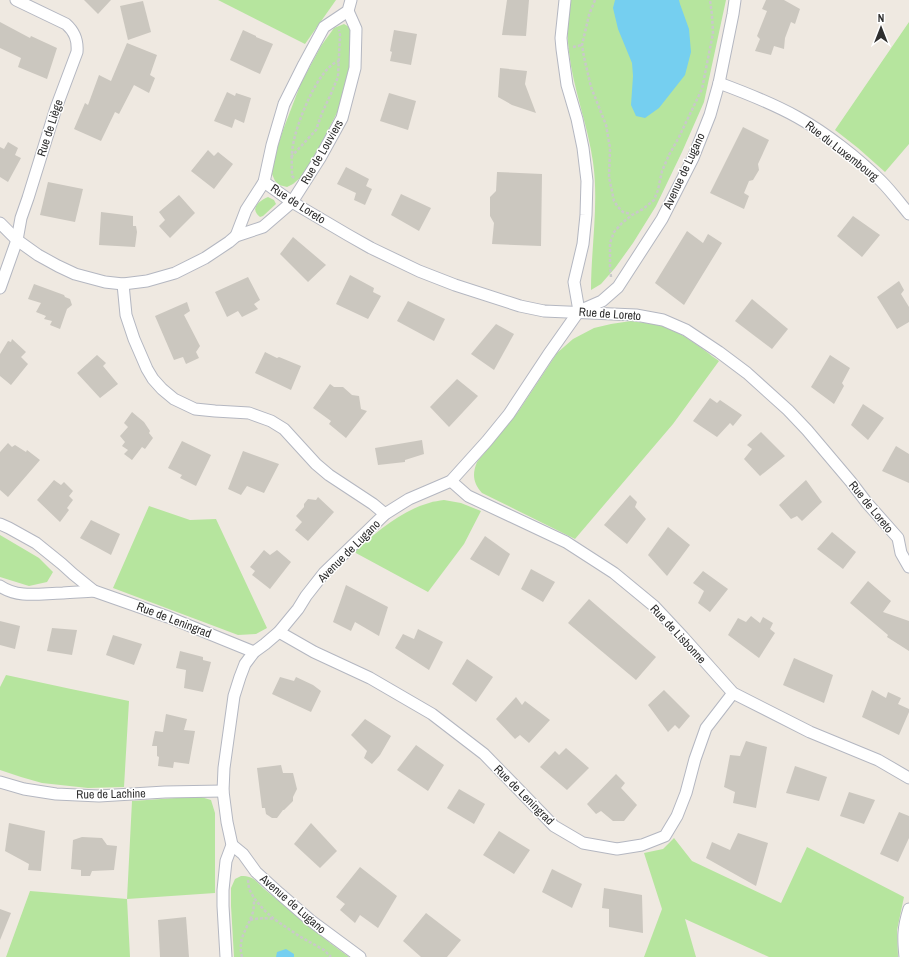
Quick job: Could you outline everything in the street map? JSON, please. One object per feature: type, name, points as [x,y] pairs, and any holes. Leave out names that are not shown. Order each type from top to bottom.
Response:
[{"type":"street","name":"Rue de Liège","points":[[0,288],[17,240],[21,218],[56,108],[75,60],[78,44],[72,29],[66,24],[16,0]]},
{"type":"street","points":[[236,236],[246,210],[264,182],[272,145],[284,104],[324,27],[348,11],[351,0]]},
{"type":"street","points":[[565,0],[561,38],[562,49],[567,85],[577,119],[583,148],[587,181],[583,244],[574,282],[580,311]]},
{"type":"street","name":"Avenue de Lugano","points":[[360,957],[310,920],[279,893],[256,872],[243,854],[232,845],[223,791],[224,768],[234,696],[245,664],[254,652],[279,632],[324,573],[385,514],[409,499],[451,481],[488,441],[510,414],[548,355],[580,311],[602,301],[618,287],[662,219],[693,158],[710,115],[719,83],[735,0]]},
{"type":"street","name":"Rue de Louviers","points":[[0,223],[17,240],[38,255],[58,266],[76,274],[105,282],[123,284],[147,281],[175,272],[205,258],[236,236],[263,228],[292,202],[320,158],[342,118],[355,68],[356,29],[348,11]]},
{"type":"street","name":"Rue du Luxembourg","points":[[719,83],[766,101],[797,117],[824,134],[882,182],[909,214]]},
{"type":"street","name":"Rue de Loreto","points":[[264,182],[292,202],[384,255],[419,271],[485,296],[544,311],[580,311],[636,315],[663,320],[686,330],[747,373],[788,410],[807,430],[867,503],[903,539],[901,553],[909,567]]},
{"type":"street","points":[[123,284],[126,315],[134,339],[147,369],[162,389],[174,399],[195,409],[215,412],[248,413],[271,421],[284,429],[316,464],[329,475],[373,504],[385,514]]},
{"type":"street","name":"Rue de Lisbonne","points":[[451,481],[468,496],[566,542],[614,573],[654,606],[733,693],[810,732],[878,760],[909,778]]},
{"type":"street","name":"Rue de Leningrad","points":[[0,524],[36,543],[94,591],[168,617],[254,652]]},
{"type":"street","name":"Rue de Leningrad","points":[[0,586],[23,595],[94,591]]},
{"type":"street","name":"Rue de Leningrad","points":[[279,632],[314,652],[370,678],[432,714],[484,754],[554,826],[583,843],[616,849],[642,845],[665,836],[677,816],[686,793],[695,759],[706,728],[733,693]]},
{"type":"street","name":"Rue de Lachine","points":[[0,782],[24,789],[56,794],[99,796],[165,792],[223,791]]},
{"type":"street","points":[[226,957],[223,890],[226,861],[232,845]]},
{"type":"street","points":[[905,957],[903,936],[905,920],[909,909]]},
{"type":"path","points":[[595,0],[589,15],[582,45],[584,57],[591,87],[606,125],[610,148],[609,176],[614,201],[623,212],[632,214]]},
{"type":"path","points":[[612,282],[610,267],[610,243],[614,232],[632,214],[643,209],[654,200],[662,171],[702,89],[714,33],[710,0]]},
{"type":"path","points":[[291,157],[316,130],[338,77],[339,30]]},
{"type":"path","points":[[300,189],[292,176],[291,157],[296,130],[319,79],[334,62],[338,61]]},
{"type":"path","points":[[248,876],[249,889],[254,898],[274,919],[299,936],[324,950],[331,957]]},
{"type":"path","points":[[242,957],[240,952],[241,940],[253,912],[254,898]]},
{"type":"path","points":[[249,920],[263,918],[274,919]]},
{"type":"green space","points":[[218,0],[336,0],[305,44]]},
{"type":"green space","points":[[571,0],[726,0],[704,102],[682,152],[656,206],[633,243],[601,284],[591,290],[595,178],[591,148],[574,80],[569,52],[568,27]]},
{"type":"green space","points":[[909,22],[909,144],[885,172],[835,130]]},
{"type":"green space","points":[[344,24],[351,28],[350,61],[338,111],[311,163],[300,178],[287,187],[279,185],[275,181],[272,174],[274,158],[301,83],[321,46],[334,28]]},
{"type":"green space","points":[[268,197],[274,200],[276,204],[260,217],[255,211],[256,205]]},
{"type":"green space","points":[[631,321],[657,325],[672,330],[693,342],[719,361],[673,424],[575,539],[482,493],[474,478],[474,470],[477,462],[518,412],[557,353],[573,339],[594,328]]},
{"type":"green space","points":[[444,500],[461,503],[481,511],[464,544],[428,592],[354,552],[389,523],[408,511],[433,502]]},
{"type":"green space","points":[[149,506],[190,520],[216,519],[267,628],[256,634],[238,635],[113,588]]},
{"type":"green space","points":[[0,535],[39,558],[53,572],[47,582],[29,586],[0,577]]},
{"type":"green space","points":[[6,675],[129,701],[124,787],[88,788],[42,783],[0,770],[0,687]]},
{"type":"green space","points":[[191,797],[201,797],[211,800],[215,813],[215,893],[127,899],[132,801]]},
{"type":"green space","points":[[674,838],[692,861],[781,903],[807,847],[904,897],[897,930],[898,957],[769,957],[685,919],[696,957],[644,957],[662,909],[644,853],[663,849]]},
{"type":"green space","points":[[241,876],[254,879],[263,888],[349,957],[234,957],[231,888],[235,879]]},
{"type":"green space","points":[[30,891],[127,899],[130,957],[6,957]]},
{"type":"water","points":[[615,0],[679,0],[689,29],[691,52],[685,75],[659,108],[645,118],[636,116],[631,105],[633,76],[632,63],[618,29],[613,8]]},
{"type":"water","points":[[286,949],[294,954],[294,957],[276,957],[277,952]]},
{"type":"building","points":[[84,0],[111,0],[98,14]]},
{"type":"building","points":[[507,0],[529,0],[526,36],[502,35]]},
{"type":"building","points":[[766,0],[784,0],[800,9],[795,24],[791,22],[785,38],[784,49],[774,46],[771,55],[755,51],[760,39],[757,36],[767,11],[762,9]]},
{"type":"building","points":[[143,1],[151,32],[128,40],[120,6]]},
{"type":"building","points":[[0,22],[30,38],[31,36],[57,48],[47,79],[18,67],[21,58],[0,48]]},
{"type":"building","points":[[243,30],[273,44],[260,74],[230,60]]},
{"type":"building","points":[[394,30],[417,34],[411,65],[390,61],[392,52],[390,51]]},
{"type":"building","points":[[127,43],[157,55],[150,75],[155,78],[149,93],[134,85],[119,114],[115,112],[101,141],[74,129],[85,103],[88,105],[99,75],[111,81]]},
{"type":"building","points":[[500,68],[527,71],[525,84],[536,113],[512,105],[498,97]]},
{"type":"building","points":[[227,92],[235,96],[236,93],[251,98],[244,123],[235,119],[232,128],[214,121]]},
{"type":"building","points":[[389,93],[416,101],[408,130],[380,121]]},
{"type":"building","points":[[743,127],[769,140],[758,164],[759,170],[753,180],[749,181],[744,193],[749,196],[744,209],[710,193]]},
{"type":"building","points":[[8,142],[18,148],[15,155],[21,158],[8,182],[0,177],[0,147],[4,149]]},
{"type":"building","points":[[208,150],[214,156],[218,152],[233,164],[214,189],[191,171]]},
{"type":"building","points":[[346,167],[369,179],[366,186],[372,189],[365,205],[354,200],[356,193],[337,184]]},
{"type":"building","points":[[497,172],[542,174],[541,246],[492,244],[494,223],[490,216],[490,197],[496,191]]},
{"type":"building","points":[[48,182],[83,189],[75,222],[40,215]]},
{"type":"building","points":[[401,194],[431,208],[419,231],[391,215]]},
{"type":"building","points":[[179,195],[195,213],[170,238],[159,226],[165,220],[159,212]]},
{"type":"building","points":[[101,212],[133,216],[133,226],[136,226],[137,232],[135,247],[99,245]]},
{"type":"building","points":[[853,216],[880,235],[862,257],[837,236]]},
{"type":"building","points":[[687,231],[703,243],[708,234],[722,243],[684,305],[655,283]]},
{"type":"building","points":[[293,237],[326,265],[308,282],[280,254]]},
{"type":"building","points":[[350,275],[374,288],[373,292],[381,296],[368,319],[336,304]]},
{"type":"building","points":[[248,277],[260,300],[254,304],[258,309],[242,317],[238,311],[227,317],[215,292]]},
{"type":"building","points":[[899,281],[904,290],[901,294],[909,307],[909,322],[897,329],[877,297]]},
{"type":"building","points":[[34,284],[64,295],[70,299],[72,305],[67,309],[60,329],[50,325],[52,321],[44,319],[46,316],[36,312],[41,303],[28,299]]},
{"type":"building","points":[[752,299],[788,329],[772,349],[735,321]]},
{"type":"building","points":[[408,301],[445,319],[434,341],[397,321]]},
{"type":"building","points":[[187,302],[190,311],[184,315],[200,346],[196,352],[199,358],[186,364],[183,357],[174,360],[155,316]]},
{"type":"building","points":[[496,324],[514,334],[494,370],[471,354]]},
{"type":"building","points":[[12,339],[26,352],[21,357],[28,364],[11,385],[0,376],[0,354],[8,341],[11,342]]},
{"type":"building","points":[[265,352],[277,358],[279,357],[301,366],[291,390],[255,373]]},
{"type":"building","points":[[97,355],[106,363],[103,366],[118,384],[100,398],[77,373]]},
{"type":"building","points":[[830,355],[850,368],[842,383],[844,386],[834,404],[811,387]]},
{"type":"building","points":[[457,379],[478,396],[449,427],[430,407]]},
{"type":"building","points":[[330,384],[334,387],[343,387],[352,395],[359,396],[361,409],[367,411],[346,438],[329,424],[331,421],[313,408]]},
{"type":"building","points":[[710,398],[717,403],[720,400],[742,415],[733,426],[730,423],[717,437],[693,421]]},
{"type":"building","points":[[863,404],[884,418],[868,440],[851,425]]},
{"type":"building","points":[[132,412],[144,422],[153,438],[145,449],[142,447],[132,460],[124,454],[128,450],[122,446],[125,442],[120,436],[128,427],[124,423]]},
{"type":"building","points":[[761,432],[785,456],[760,476],[744,459],[752,449],[747,445]]},
{"type":"building","points":[[422,440],[424,454],[405,460],[405,462],[378,465],[375,448]]},
{"type":"building","points":[[182,441],[211,455],[196,486],[180,478],[182,475],[168,468]]},
{"type":"building","points":[[8,443],[12,447],[15,445],[26,452],[27,450],[40,460],[8,497],[0,490],[0,452]]},
{"type":"building","points":[[896,446],[909,454],[909,483],[882,471]]},
{"type":"building","points":[[243,451],[279,464],[264,493],[247,486],[241,495],[228,489]]},
{"type":"building","points":[[54,480],[61,485],[64,482],[73,491],[69,496],[73,500],[67,508],[69,510],[60,522],[37,500]]},
{"type":"building","points":[[806,480],[822,502],[802,521],[797,516],[791,519],[779,505]]},
{"type":"building","points":[[630,495],[637,502],[635,507],[646,519],[627,544],[604,525]]},
{"type":"building","points":[[318,497],[334,512],[308,541],[295,530],[302,522],[296,516],[304,507],[304,504],[308,499],[316,500]]},
{"type":"building","points":[[91,520],[120,534],[111,555],[80,538]]},
{"type":"building","points":[[668,527],[690,545],[667,576],[648,555]]},
{"type":"building","points":[[832,532],[856,552],[843,569],[817,549]]},
{"type":"building","points":[[485,536],[510,554],[499,576],[470,559]]},
{"type":"building","points":[[264,550],[270,555],[277,550],[291,562],[270,589],[252,575],[255,571],[250,567]]},
{"type":"building","points":[[531,569],[555,582],[543,602],[521,589]]},
{"type":"building","points":[[703,571],[728,589],[710,612],[698,603],[704,591],[693,583]]},
{"type":"building","points":[[868,581],[891,601],[883,612],[909,621],[909,651],[887,637],[888,635],[850,603]]},
{"type":"building","points":[[346,585],[388,607],[379,636],[355,622],[351,631],[333,622]]},
{"type":"building","points":[[589,599],[656,657],[636,680],[568,623]]},
{"type":"building","points":[[751,616],[760,623],[763,617],[773,623],[770,629],[775,633],[759,658],[728,635],[738,618],[746,622]]},
{"type":"building","points":[[0,621],[20,626],[15,649],[0,645]]},
{"type":"building","points":[[52,628],[77,630],[72,655],[47,651]]},
{"type":"building","points":[[418,629],[443,642],[429,670],[395,648],[403,634],[414,639]]},
{"type":"building","points":[[113,635],[142,644],[134,665],[106,655]]},
{"type":"building","points":[[180,651],[203,657],[203,660],[211,662],[203,692],[184,688],[186,670],[176,668]]},
{"type":"building","points":[[794,658],[833,675],[824,703],[783,685]]},
{"type":"building","points":[[467,659],[493,677],[476,702],[452,684]]},
{"type":"building","points":[[280,677],[294,681],[296,677],[313,685],[321,691],[311,712],[272,694]]},
{"type":"building","points":[[664,690],[690,716],[679,729],[675,725],[668,732],[648,705]]},
{"type":"building","points":[[872,690],[886,698],[888,692],[901,698],[898,704],[909,709],[899,735],[862,717]]},
{"type":"building","points":[[516,697],[522,705],[525,701],[550,720],[529,743],[520,735],[515,739],[496,719]]},
{"type":"building","points":[[166,714],[187,719],[184,730],[195,731],[189,764],[174,762],[173,768],[158,766],[159,757],[157,756],[157,746],[152,746],[155,731],[163,732]]},
{"type":"building","points":[[365,719],[391,736],[380,755],[372,764],[364,758],[367,751],[351,735]]},
{"type":"building","points":[[746,741],[767,747],[756,808],[733,803],[735,792],[724,787],[730,755],[740,756]]},
{"type":"building","points":[[416,745],[444,765],[428,791],[397,770]]},
{"type":"building","points":[[566,748],[589,768],[567,790],[540,767],[555,751],[559,755]]},
{"type":"building","points":[[281,765],[283,773],[293,773],[297,789],[293,797],[293,801],[277,818],[272,818],[266,814],[265,808],[262,808],[257,768]]},
{"type":"building","points":[[795,766],[827,777],[819,801],[786,793]]},
{"type":"building","points":[[616,774],[625,783],[621,788],[637,805],[624,821],[613,821],[601,811],[596,814],[587,804]]},
{"type":"building","points":[[459,789],[485,804],[474,824],[447,808]]},
{"type":"building","points":[[849,792],[875,800],[864,824],[840,816]]},
{"type":"building","points":[[899,812],[909,816],[909,838],[898,862],[880,854]]},
{"type":"building","points":[[9,823],[45,831],[41,871],[28,870],[29,864],[5,851]]},
{"type":"building","points":[[311,823],[337,851],[320,868],[294,844]]},
{"type":"building","points":[[499,831],[530,850],[514,874],[483,855]]},
{"type":"building","points":[[738,833],[768,843],[756,886],[706,858],[712,842],[730,850]]},
{"type":"building","points":[[82,837],[102,838],[107,845],[117,846],[114,870],[92,871],[90,876],[81,876],[81,870],[71,869],[73,840]]},
{"type":"building","points":[[360,867],[397,896],[378,928],[360,915],[355,923],[340,910],[345,904],[336,897]]},
{"type":"building","points":[[552,869],[582,884],[572,908],[542,892]]},
{"type":"building","points":[[604,888],[642,895],[643,933],[609,927],[609,909],[602,908]]},
{"type":"building","points":[[0,909],[11,913],[0,940]]},
{"type":"building","points":[[426,913],[461,940],[447,957],[421,957],[403,941]]},
{"type":"building","points":[[186,917],[189,957],[160,957],[158,920]]}]
